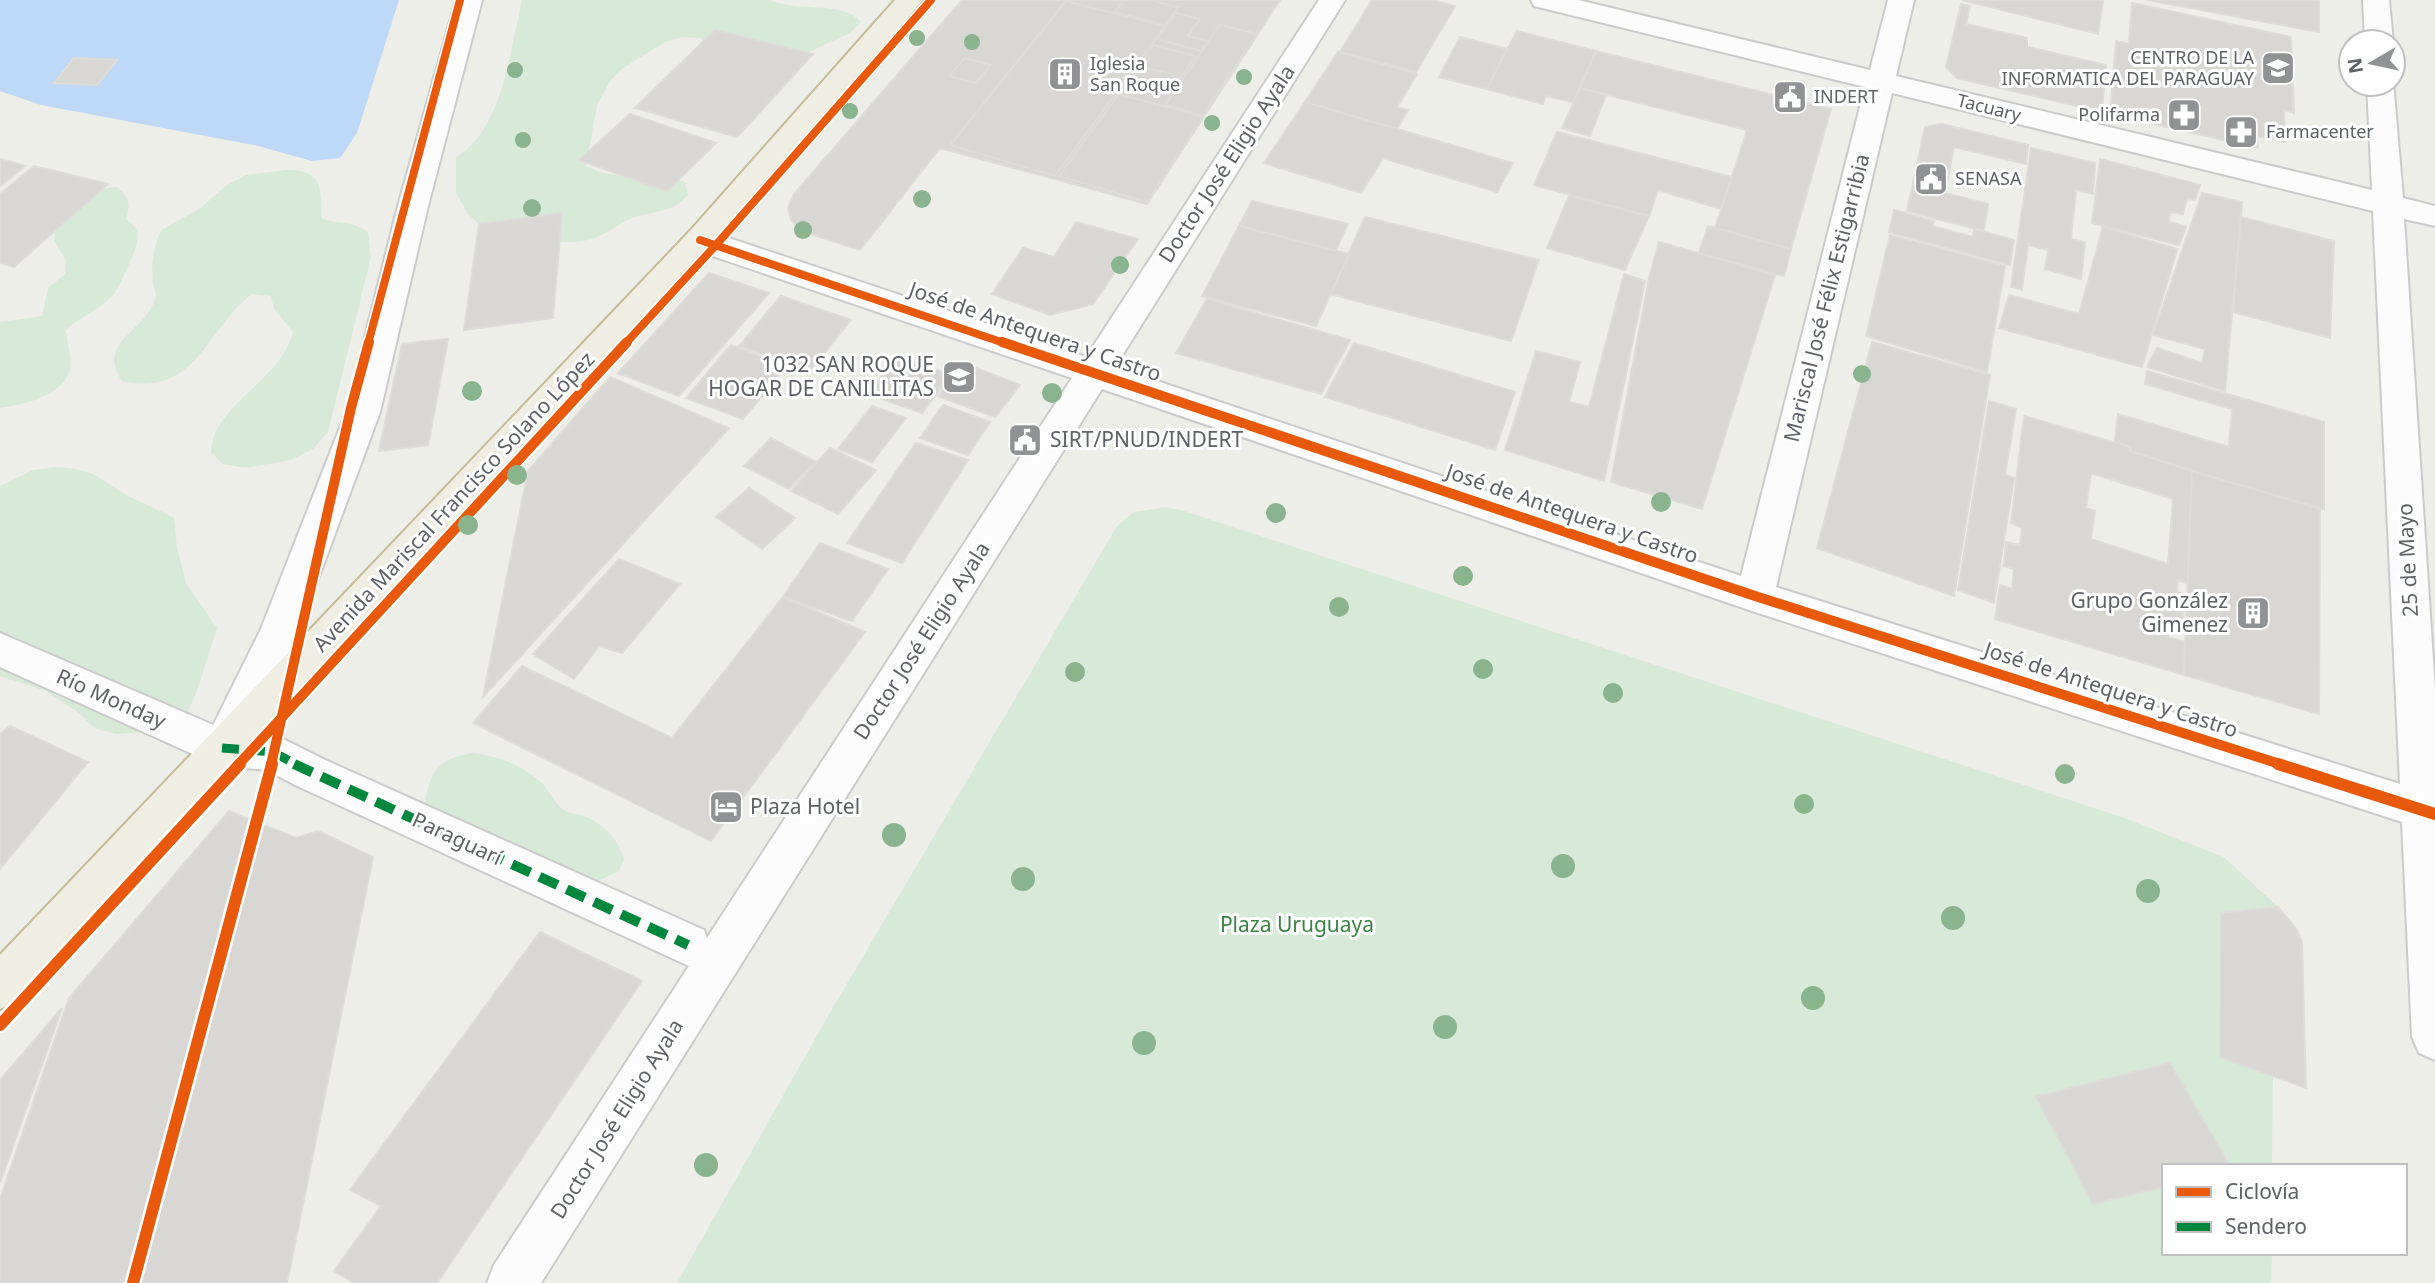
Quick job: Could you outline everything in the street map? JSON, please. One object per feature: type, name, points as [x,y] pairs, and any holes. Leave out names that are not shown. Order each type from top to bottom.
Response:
[{"type":"highway","name":"Avenida Mariscal Francisco Solano López","points":[[0,987],[700,240],[910,0]]},
{"type":"street","points":[[222,748],[280,631],[363,412],[469,0]]},
{"type":"street","name":"Doctor José Eligio Ayala","points":[[512,1283],[1332,0]]},
{"type":"street","name":"Tacuary","points":[[1544,0],[2435,216]]},
{"type":"street","name":"Mariscal José Félix Estigarribia","points":[[1755,596],[1901,0]]},
{"type":"street","points":[[2376,0],[2378,28]]},
{"type":"street","name":"25 de Mayo","points":[[2382,98],[2428,812],[2435,1037]]},
{"type":"street","name":"José de Antequera y Castro","points":[[700,240],[1755,596],[2428,812]]},
{"type":"street","name":"Río Monday","points":[[0,649],[222,748]]},
{"type":"street","name":"Paraguarí","points":[[222,748],[273,752],[309,772],[688,945]]},
{"type":"green space","points":[[522,0],[770,0],[794,6],[843,11],[861,22],[850,33],[803,55],[726,53],[700,38],[683,37],[665,42],[622,69],[611,80],[597,105],[586,166],[609,174],[661,177],[685,182],[688,195],[669,208],[635,217],[597,237],[584,241],[556,242],[479,224],[468,214],[456,193],[456,157],[472,144],[494,108],[508,64]]},
{"type":"green space","points":[[286,170],[307,173],[318,182],[322,219],[351,224],[368,232],[371,257],[328,432],[313,449],[291,460],[245,468],[223,464],[211,452],[215,435],[223,420],[275,365],[286,350],[293,332],[274,309],[271,296],[252,294],[236,308],[197,357],[184,370],[167,380],[147,384],[122,381],[115,368],[114,356],[118,346],[150,310],[155,299],[153,262],[161,230],[199,209],[227,185],[246,175]]},
{"type":"green space","points":[[117,187],[129,205],[126,219],[136,229],[138,241],[115,293],[66,330],[70,369],[60,386],[41,398],[0,408],[0,322],[42,316],[48,288],[65,274],[66,261],[54,240],[55,227],[96,189]]},
{"type":"green space","points":[[56,467],[92,474],[174,518],[177,548],[186,583],[217,628],[197,691],[187,713],[168,730],[116,734],[94,728],[79,713],[46,691],[0,676],[0,486],[33,470]]},
{"type":"green space","name":"Plaza Uruguaya","points":[[1165,507],[1181,510],[2122,817],[2224,857],[2278,907],[2221,914],[2220,1057],[2273,1077],[2272,1164],[2162,1164],[2162,1255],[2272,1255],[2271,1283],[677,1283],[832,1009],[1117,526],[1134,512]]},
{"type":"green space","points":[[474,753],[502,759],[519,767],[543,784],[564,810],[584,816],[604,828],[618,845],[624,859],[619,871],[591,884],[460,863],[450,858],[422,826],[428,786],[432,776],[446,761]]},
{"type":"water","points":[[0,0],[399,0],[357,133],[340,158],[312,161],[258,146],[41,105],[0,91]]},
{"type":"building","name":"Iglesia San Roque","points":[[962,0],[1280,0],[1147,204],[940,148],[860,250],[801,231],[791,220],[788,208],[794,194]]},
{"type":"building","points":[[1124,0],[1150,0],[1178,7],[1165,25],[1115,12]]},
{"type":"building","points":[[1372,0],[1433,0],[1455,6],[1416,72],[1340,52]]},
{"type":"building","points":[[1962,0],[2103,0],[2098,34]]},
{"type":"building","points":[[2147,0],[2319,0],[2319,32]]},
{"type":"building","points":[[1066,1],[1165,26],[1055,176],[950,145]]},
{"type":"building","points":[[2132,3],[2291,37],[2294,113],[2284,110],[2285,142],[2257,136],[2258,148],[2110,114],[2116,41],[2129,44]]},
{"type":"building","points":[[1961,4],[1970,6],[1966,24],[2027,38],[2027,47],[2106,65],[2102,112],[1957,78],[1946,67]]},
{"type":"building","points":[[1176,13],[1200,19],[1188,36],[1208,41],[1201,51],[1157,39]]},
{"type":"building","points":[[1220,25],[1257,34],[1203,115],[1165,105]]},
{"type":"building","points":[[715,30],[813,54],[737,137],[635,108]]},
{"type":"building","points":[[1517,31],[1596,51],[1573,102],[1546,96],[1543,104],[1487,89]]},
{"type":"building","points":[[1460,37],[1507,49],[1487,89],[1439,77]]},
{"type":"building","points":[[1154,45],[1195,56],[1181,77],[1139,66]]},
{"type":"building","points":[[1596,51],[1831,109],[1791,249],[1715,228],[1747,130],[1580,88]]},
{"type":"building","points":[[1338,52],[1417,74],[1397,107],[1408,110],[1397,129],[1305,102]]},
{"type":"building","points":[[74,58],[117,60],[97,85],[54,83]]},
{"type":"building","points":[[965,58],[991,65],[976,83],[949,76]]},
{"type":"building","points":[[1580,88],[1606,95],[1590,136],[1562,128]]},
{"type":"building","points":[[1119,94],[1203,117],[1147,202],[1059,176]]},
{"type":"building","points":[[1305,102],[1513,163],[1497,192],[1383,158],[1361,193],[1264,163]]},
{"type":"building","points":[[630,114],[716,143],[667,191],[579,160]]},
{"type":"building","name":"SENASA","points":[[1942,124],[2028,145],[2026,164],[1954,147],[1945,193],[1988,204],[1984,231],[1907,211],[1925,127]]},
{"type":"building","points":[[1557,132],[1732,177],[1721,209],[1658,190],[1649,216],[1534,185]]},
{"type":"building","points":[[2031,148],[2095,163],[2093,194],[2076,190],[2071,239],[2085,242],[2081,279],[2045,269],[2048,250],[2028,245],[2022,290],[2011,287]]},
{"type":"building","points":[[0,159],[25,166],[0,186]]},
{"type":"building","points":[[2100,159],[2200,185],[2195,200],[2187,199],[2183,214],[2170,212],[2169,222],[2186,227],[2179,245],[2092,223]]},
{"type":"building","points":[[34,166],[108,184],[14,267],[0,263],[0,194]]},
{"type":"building","points":[[2202,193],[2242,202],[2225,391],[2147,367],[2157,348],[2202,363],[2205,349],[2153,335]]},
{"type":"building","points":[[1569,196],[1649,216],[1625,270],[1547,248]]},
{"type":"building","points":[[1252,201],[1348,224],[1335,251],[1239,226]]},
{"type":"building","points":[[1894,210],[1934,221],[1932,226],[1973,237],[1974,229],[2014,240],[2010,265],[1889,232]]},
{"type":"building","points":[[562,213],[553,318],[464,330],[479,224]]},
{"type":"building","points":[[1365,217],[1539,260],[1511,341],[1330,294]]},
{"type":"building","points":[[2241,217],[2334,241],[2330,338],[2233,312]]},
{"type":"building","points":[[1076,222],[1138,239],[1093,304],[1050,315],[992,294],[1023,248],[1054,257]]},
{"type":"building","points":[[1239,226],[1349,254],[1316,326],[1202,296]]},
{"type":"building","points":[[1708,226],[1791,249],[1784,276],[1699,253]]},
{"type":"building","points":[[2103,227],[2177,249],[2142,367],[1999,328],[2009,295],[2079,314]]},
{"type":"building","points":[[1890,235],[2005,266],[1987,372],[1866,336]]},
{"type":"building","points":[[1659,242],[1775,275],[1702,509],[1611,482],[1649,278]]},
{"type":"building","points":[[709,273],[769,293],[679,396],[618,373]]},
{"type":"building","points":[[1624,274],[1645,281],[1604,481],[1505,450],[1536,351],[1580,362],[1569,402],[1589,407]]},
{"type":"building","points":[[781,296],[851,320],[810,371],[739,346]]},
{"type":"building","points":[[1207,299],[1350,340],[1321,394],[1176,353]]},
{"type":"building","points":[[448,339],[428,445],[379,451],[402,344]]},
{"type":"building","points":[[1872,342],[1990,375],[1954,596],[1817,548]]},
{"type":"building","points":[[1354,343],[1515,392],[1495,450],[1325,397]]},
{"type":"building","points":[[731,345],[787,366],[743,419],[686,398]]},
{"type":"building","points":[[898,356],[951,375],[922,413],[868,394]]},
{"type":"building","points":[[963,363],[1020,385],[995,417],[938,396]]},
{"type":"building","points":[[2147,371],[2324,422],[2324,509],[2130,451],[2130,447],[2115,441],[2118,414],[2229,447],[2232,409],[2145,384]]},
{"type":"building","points":[[610,377],[729,428],[483,697],[528,471]]},
{"type":"building","points":[[1989,401],[2016,409],[2005,475],[2014,478],[1994,603],[1958,590]]},
{"type":"building","points":[[943,405],[990,422],[968,455],[920,438]]},
{"type":"building","points":[[872,406],[906,418],[872,462],[838,449]]},
{"type":"building","points":[[2024,416],[2130,447],[2130,451],[2192,471],[2188,584],[2178,580],[2177,592],[2184,594],[2183,626],[2169,621],[2168,637],[2185,642],[2184,675],[1995,619],[2000,585],[2012,589],[2014,569],[2004,566],[2006,542],[2020,545],[2022,528],[2011,523]],"holes":[[[2091,473],[2173,499],[2168,564],[2091,539],[2095,511],[2086,508]]]},
{"type":"building","points":[[771,438],[816,462],[789,489],[744,466]]},
{"type":"building","points":[[916,443],[968,460],[902,563],[847,543]]},
{"type":"building","points":[[830,448],[876,470],[838,514],[791,491]]},
{"type":"building","name":"Grupo González Gimenez","points":[[2192,471],[2320,509],[2319,714],[2184,675]]},
{"type":"building","points":[[749,488],[795,518],[762,549],[716,517]]},
{"type":"building","points":[[820,543],[888,569],[852,621],[783,597]]},
{"type":"building","points":[[619,559],[680,584],[622,653],[599,646],[574,679],[533,654]]},
{"type":"building","points":[[783,597],[865,632],[711,841],[473,723],[522,666],[672,738]]},
{"type":"building","points":[[10,726],[88,762],[0,869],[0,734]]},
{"type":"building","points":[[229,811],[296,838],[318,831],[373,857],[287,1283],[0,1283],[0,1199],[69,998]]},
{"type":"building","points":[[2278,907],[2297,930],[2302,942],[2306,1088],[2220,1057],[2221,913]]},
{"type":"building","points":[[540,932],[642,981],[437,1283],[354,1283],[334,1271],[381,1206],[350,1190]]},
{"type":"building","points":[[62,1008],[0,1183],[0,1080]]},
{"type":"building","points":[[2170,1063],[2229,1164],[2162,1164],[2162,1187],[2093,1204],[2036,1097]]},
{"type":"marked path","points":[[222,748],[273,752],[309,772],[688,945]]},
{"type":"cycle path","points":[[133,1283],[282,725],[351,408],[460,0]]},
{"type":"cycle path","points":[[0,1025],[716,245],[931,0]]},
{"type":"cycle path","points":[[700,240],[1755,596],[2435,814]]},
{"type":"place","name":"CENTRO DE LA INFORMATICA DEL PARAGUAY","points":[[2278,68]]},
{"type":"place","name":"Iglesia San Roque","points":[[1065,74]]},
{"type":"place","name":"INDERT","points":[[1790,97]]},
{"type":"place","name":"Polifarma","points":[[2184,115]]},
{"type":"place","name":"Farmacenter","points":[[2241,132]]},
{"type":"place","name":"SENASA","points":[[1931,179]]},
{"type":"place","name":"1032 SAN ROQUE HOGAR DE CANILLITAS","points":[[959,377]]},
{"type":"place","name":"SIRT/PNUD/INDERT","points":[[1025,440]]},
{"type":"place","name":"Grupo González Gimenez","points":[[2253,613]]},
{"type":"place","name":"Plaza Hotel","points":[[726,807]]}]
